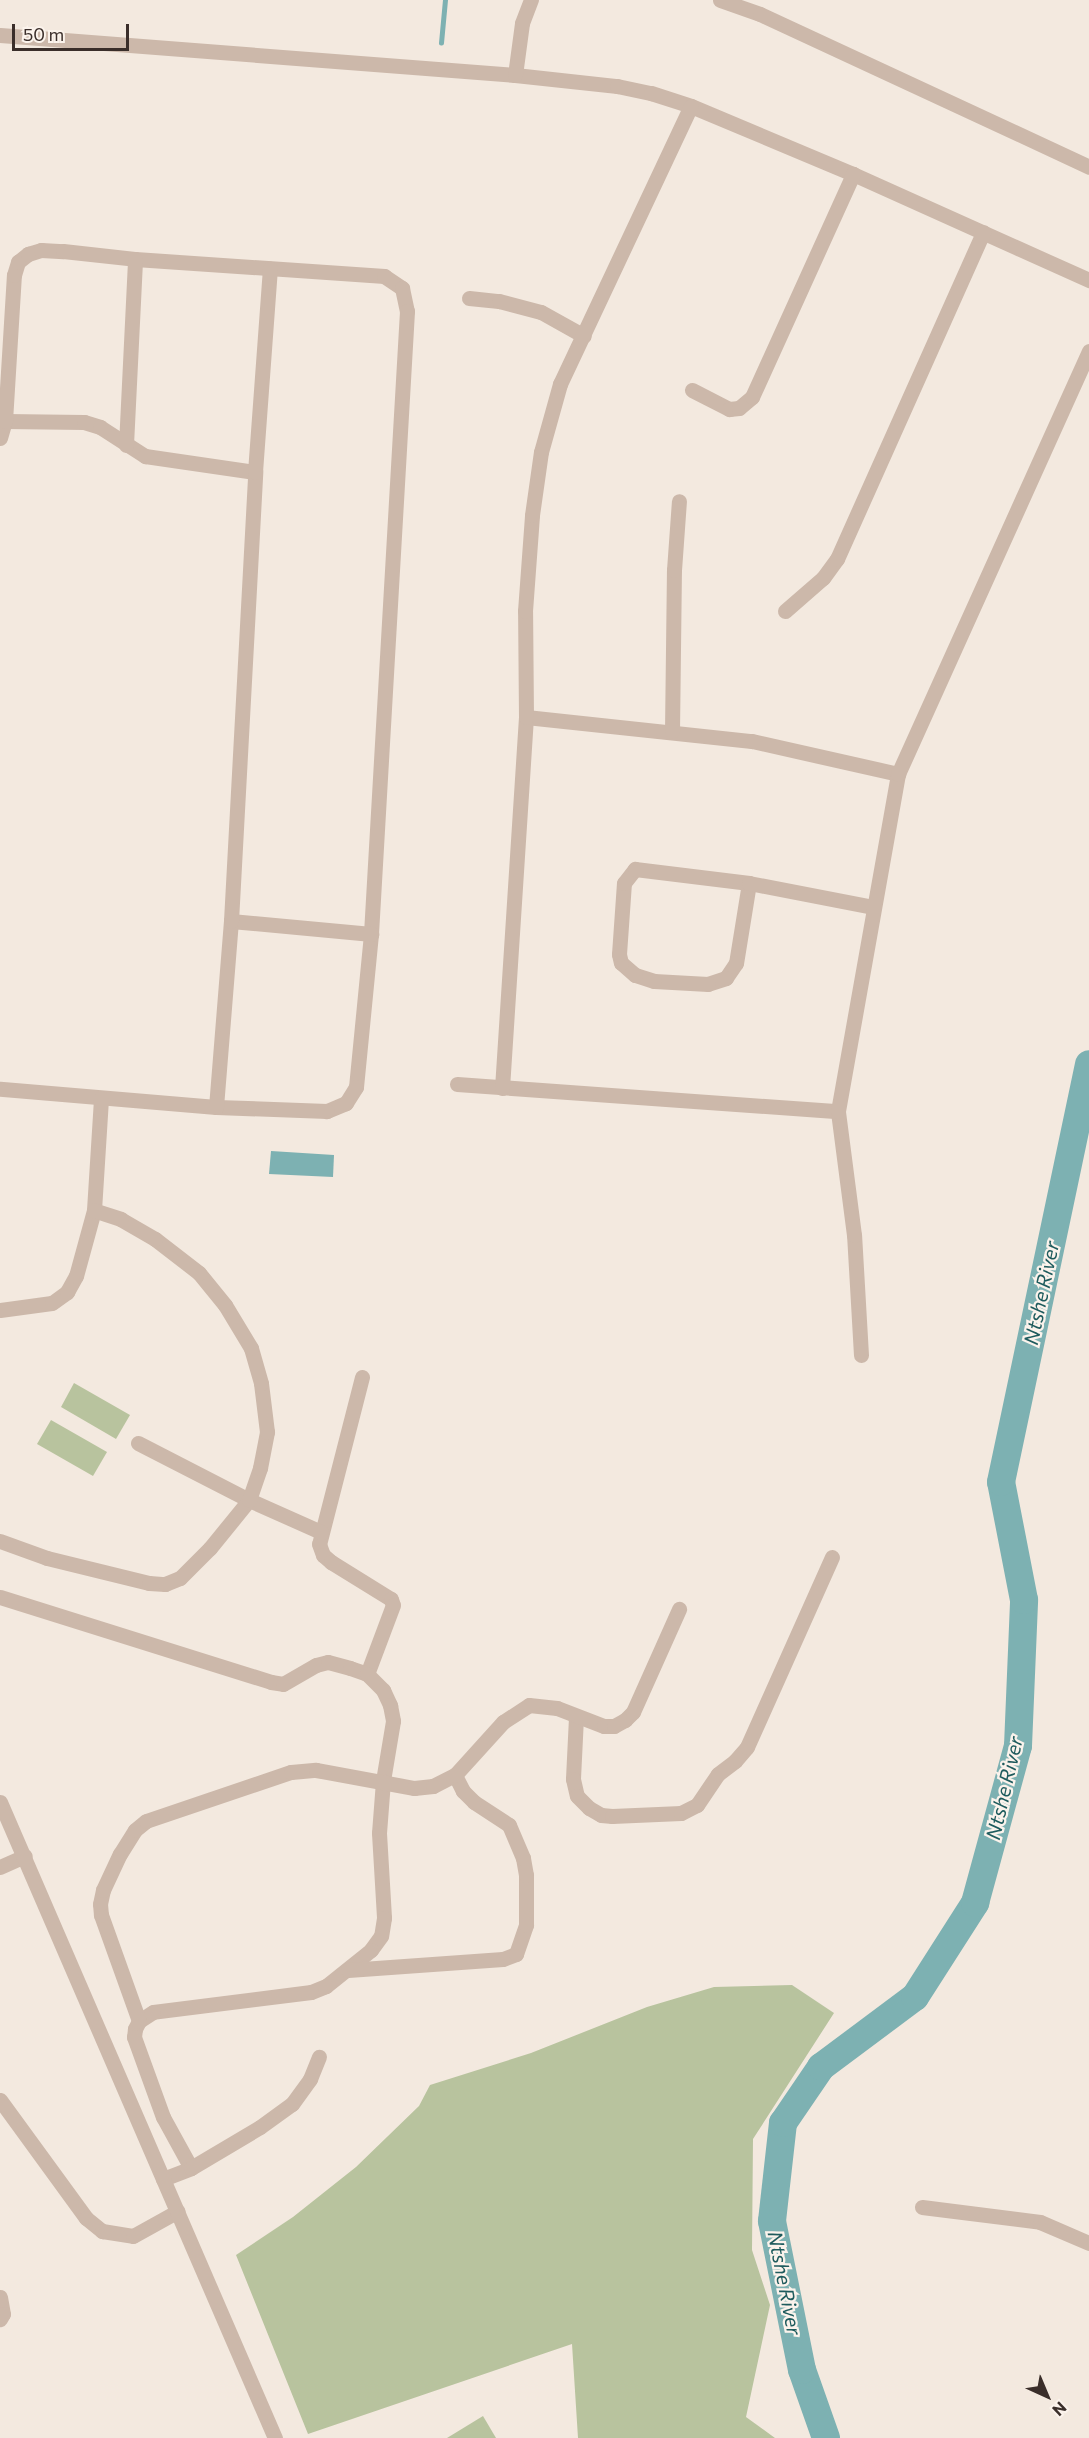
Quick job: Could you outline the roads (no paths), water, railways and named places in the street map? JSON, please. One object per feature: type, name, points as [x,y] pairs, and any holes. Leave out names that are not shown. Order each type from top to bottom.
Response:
[{"type":"street","points":[[515,75],[522,23],[531,0]]},
{"type":"street","points":[[720,0],[760,14],[1089,167]]},
{"type":"street","points":[[0,35],[515,75],[617,86],[651,93],[691,106],[853,174],[1089,280]]},
{"type":"street","points":[[502,1088],[526,717],[525,611],[532,515],[541,452],[560,384],[691,106]]},
{"type":"street","points":[[692,390],[729,409],[739,408],[752,397],[853,174]]},
{"type":"street","points":[[785,611],[823,578],[837,559],[982,232]]},
{"type":"street","points":[[0,438],[6,421],[14,275],[18,262],[28,254],[41,250],[135,259],[384,276],[402,288],[407,311],[371,934],[356,1087],[346,1103],[327,1111],[216,1107],[0,1089]]},
{"type":"street","points":[[126,445],[135,259]]},
{"type":"street","points":[[216,1107],[231,921],[255,472],[270,269]]},
{"type":"street","points":[[469,298],[500,301],[541,312],[584,336]]},
{"type":"street","points":[[861,1355],[854,1235],[838,1111],[898,774],[1089,351]]},
{"type":"street","points":[[6,421],[84,422],[100,427],[145,456],[159,460],[255,472]]},
{"type":"street","points":[[672,731],[674,570],[679,501]]},
{"type":"street","points":[[526,717],[752,741],[898,774]]},
{"type":"street","points":[[749,883],[736,963],[726,978],[708,984],[654,981],[635,975],[621,963],[624,883],[635,869],[644,868],[749,883],[874,907]]},
{"type":"street","points":[[231,921],[371,934]]},
{"type":"street","points":[[457,1084],[838,1111]]},
{"type":"street","points":[[0,1310],[52,1303],[67,1292],[76,1276],[94,1210],[101,1098]]},
{"type":"street","points":[[0,1541],[47,1558],[150,1583],[165,1584],[180,1578],[194,1566],[249,1500],[260,1468],[267,1432],[261,1383],[251,1348],[225,1305],[199,1273],[155,1239],[121,1220],[94,1210]]},
{"type":"street","points":[[362,1377],[319,1544],[323,1555],[385,1593],[393,1605],[367,1674]]},
{"type":"street","points":[[138,1443],[249,1500],[321,1532]]},
{"type":"street","points":[[576,1717],[573,1779],[577,1796],[589,1809],[601,1815],[612,1816],[681,1813],[697,1805],[718,1774],[735,1761],[747,1747],[832,1557]]},
{"type":"street","points":[[0,1597],[271,1682],[283,1684],[316,1665],[328,1662],[367,1674],[383,1690],[392,1713],[393,1721],[383,1781],[379,1833],[384,1918],[381,1936],[371,1950],[326,1986],[311,1992],[153,2012],[139,2021]]},
{"type":"street","points":[[191,2168],[163,2117],[145,2068],[134,2037],[139,2021],[101,1915],[100,1904],[103,1890],[120,1854],[135,1830],[146,1821],[291,1772],[316,1770],[414,1788],[433,1786],[455,1775],[503,1722],[529,1705],[557,1708],[604,1726],[614,1726],[633,1712],[679,1609]]},
{"type":"street","points":[[348,1970],[503,1959],[516,1953],[526,1925],[526,1875],[523,1858],[509,1825],[474,1802],[463,1791],[455,1775]]},
{"type":"street","points":[[0,1802],[275,2438]]},
{"type":"street","points":[[0,1868],[25,1856]]},
{"type":"street","points":[[163,2179],[191,2168],[260,2127],[292,2104],[310,2079],[319,2057]]},
{"type":"street","points":[[0,2100],[86,2218],[102,2231],[133,2236],[178,2211]]},
{"type":"street","points":[[922,2207],[1040,2222],[1089,2243]]},
{"type":"street","points":[[0,2297],[3,2307],[0,2319]]},
{"type":"water","points":[[271,1151],[334,1155],[333,1177],[269,1174]]},
{"type":"waterway","points":[[441,43],[445,0]]},
{"type":"waterway","name":"Ntshe River","points":[[826,2438],[802,2370],[772,2221],[783,2123],[821,2067],[915,1997],[975,1903],[1018,1746],[1024,1600],[1001,1482],[1089,1064]]}]
